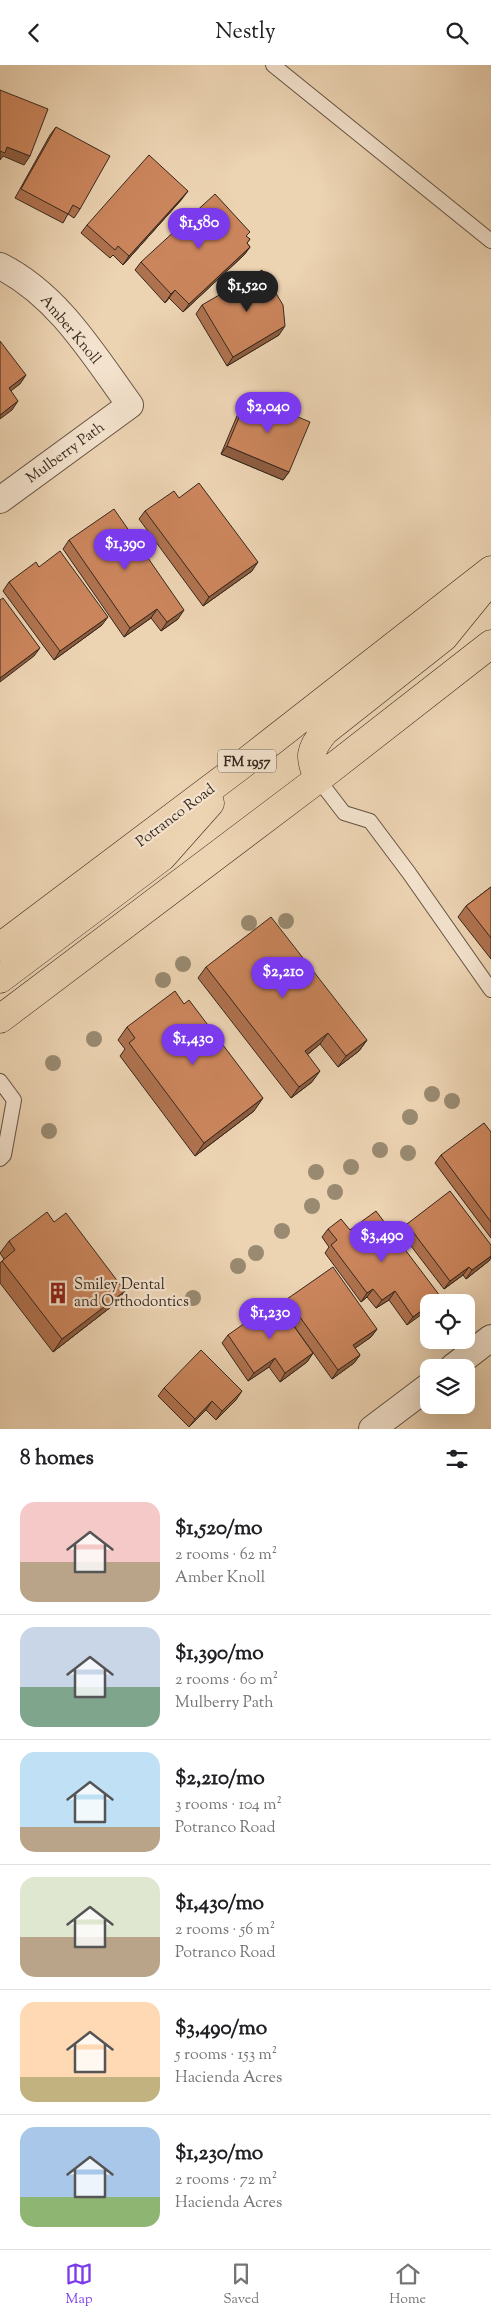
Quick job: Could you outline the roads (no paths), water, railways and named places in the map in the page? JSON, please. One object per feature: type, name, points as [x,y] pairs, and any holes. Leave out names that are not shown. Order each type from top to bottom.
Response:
[{"type":"main road","name":"Potranco Road","points":[[0,947],[239,767],[491,570]]},
{"type":"main road","points":[[318,779],[312,763],[313,746],[324,731],[444,637],[491,577]]},
{"type":"main road","points":[[0,1019],[318,779],[491,644]]},
{"type":"main road","points":[[0,979],[162,857],[239,767]]},
{"type":"street","name":"Amber Knoll","points":[[0,266],[17,275],[46,297],[94,356],[130,405]]},
{"type":"street","name":"Mulberry Path","points":[[0,500],[130,405]]},
{"type":"street","points":[[463,1359],[491,1338]]},
{"type":"street","points":[[372,1429],[420,1393]]},
{"type":"lane","points":[[273,65],[491,241]]},
{"type":"lane","points":[[318,779],[344,813],[370,821],[491,990]]},
{"type":"lane","points":[[0,1081],[14,1100],[4,1155],[0,1159]]},
{"type":"place","name":"Smiley Dental and Orthodontics","points":[[58,1293]]}]
